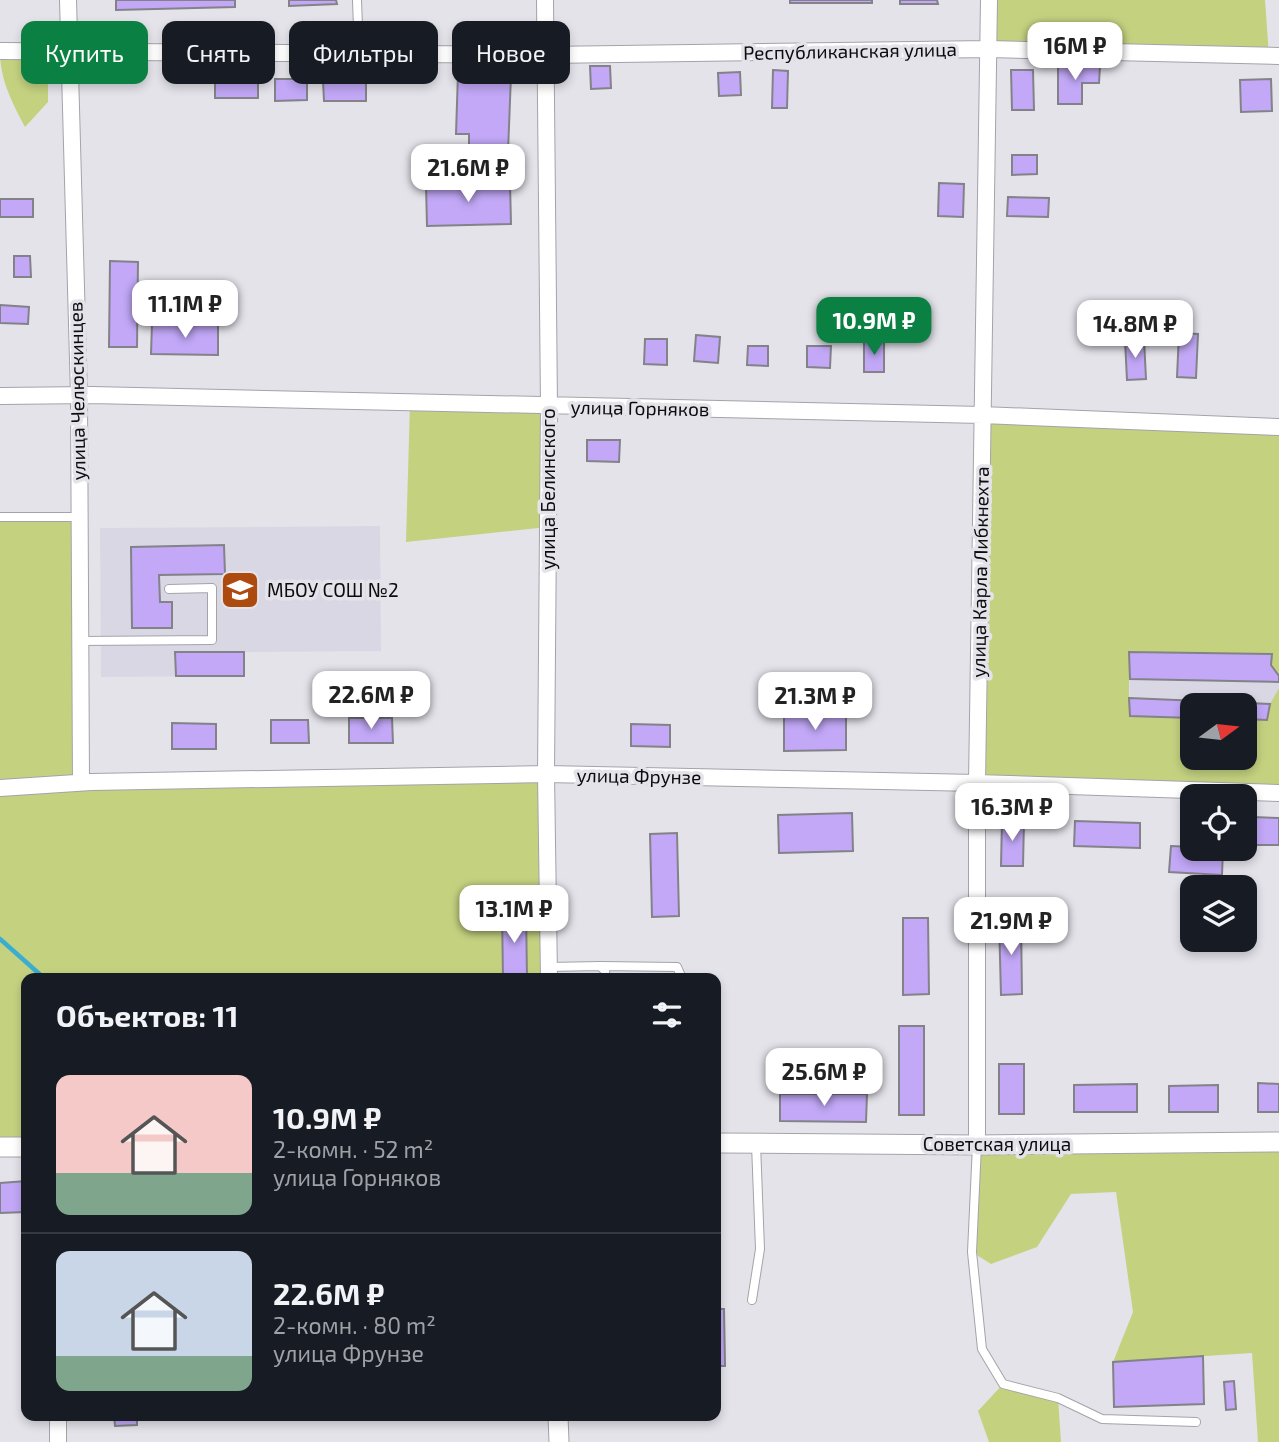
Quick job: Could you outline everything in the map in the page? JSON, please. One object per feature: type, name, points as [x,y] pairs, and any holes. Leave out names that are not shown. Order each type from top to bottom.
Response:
[{"type":"street","name":"улица Челюскинцев","points":[[68,0],[69,21]]},
{"type":"street","name":"улица Белинского","points":[[545,0],[545,21]]},
{"type":"street","name":"улица Карла Либкнехта","points":[[977,1145],[977,783],[989,0]]},
{"type":"street","name":"Республиканская улица","points":[[570,55],[989,49],[1279,56]]},
{"type":"street","name":"Республиканская улица","points":[[0,51],[21,51]]},
{"type":"street","name":"Республиканская улица","points":[[148,52],[289,53]]},
{"type":"street","name":"улица Челюскинцев","points":[[71,84],[79,396],[81,782]]},
{"type":"street","name":"улица Белинского","points":[[546,84],[549,406],[546,774],[549,972]]},
{"type":"street","name":"улица Горняков","points":[[0,396],[92,395],[982,415],[1279,427]]},
{"type":"street","name":"улица Фрунзе","points":[[0,788],[81,782],[546,774],[977,783],[1279,793]]},
{"type":"street","name":"Советская улица","points":[[721,1143],[977,1145],[1279,1142]]},
{"type":"street","points":[[0,1147],[21,1147]]},
{"type":"street","points":[[58,1421],[58,1442]]},
{"type":"street","points":[[558,1421],[559,1442]]},
{"type":"lane","points":[[357,0],[358,21]]},
{"type":"lane","points":[[0,517],[78,517]]},
{"type":"lane","points":[[80,641],[212,640],[212,588],[169,589]]},
{"type":"lane","points":[[549,972],[600,966],[677,967],[680,973]]},
{"type":"lane","points":[[600,966],[605,973]]},
{"type":"lane","points":[[752,1300],[760,1249],[756,1144]]},
{"type":"lane","points":[[977,1145],[972,1252],[982,1349],[1003,1384],[1058,1398],[1102,1419],[1196,1422]]},
{"type":"shaded area","name":"МБОУ СОШ №2","points":[[380,526],[381,651],[245,652],[244,676],[101,677],[100,528]]},
{"type":"shaded area","points":[[1129,652],[1272,654],[1279,676],[1279,688],[1267,720],[1257,720],[1257,693],[1180,693],[1180,718],[1130,716]]},
{"type":"green space","points":[[989,0],[1265,0],[1269,56],[989,49]]},
{"type":"green space","points":[[0,51],[21,51],[21,84],[48,84],[48,102],[25,127],[11,100]]},
{"type":"green space","points":[[410,403],[549,406],[548,527],[406,542]]},
{"type":"green space","points":[[982,415],[1279,427],[1279,676],[1271,665],[1272,654],[1129,653],[1129,698],[1180,714],[1180,770],[1257,770],[1257,720],[1267,720],[1270,704],[1279,688],[1279,793],[1257,792],[1257,784],[1180,784],[1180,790],[977,783]]},
{"type":"green space","points":[[0,517],[78,517],[81,782],[546,774],[549,973],[21,973],[21,1147],[0,1147]]},
{"type":"green space","points":[[1279,1142],[1279,1442],[1258,1442],[1252,1353],[1113,1362],[1133,1312],[1116,1192],[1071,1194],[1037,1247],[991,1264],[972,1252],[977,1145]]},
{"type":"green space","points":[[1003,1384],[1058,1398],[1061,1442],[989,1442],[978,1411]]},
{"type":"building","points":[[116,0],[235,0],[235,7],[116,10]]},
{"type":"building","points":[[289,0],[336,0],[337,4],[289,6]]},
{"type":"building","points":[[790,0],[872,0],[872,3],[790,3]]},
{"type":"building","points":[[900,0],[937,0],[938,4],[900,4]]},
{"type":"building","points":[[590,66],[610,66],[611,88],[591,89]]},
{"type":"building","points":[[1058,66],[1100,66],[1099,83],[1082,83],[1082,104],[1058,104]]},
{"type":"building","points":[[773,70],[788,71],[787,108],[772,108]]},
{"type":"building","points":[[1011,70],[1033,70],[1034,110],[1012,110]]},
{"type":"building","points":[[740,72],[741,95],[719,96],[718,73]]},
{"type":"building","points":[[275,79],[289,79],[289,84],[307,84],[307,100],[275,101]]},
{"type":"building","points":[[1271,79],[1272,111],[1241,112],[1240,80]]},
{"type":"building","points":[[215,84],[258,84],[258,98],[215,98]]},
{"type":"building","points":[[323,84],[366,84],[366,101],[324,101]]},
{"type":"building","points":[[458,84],[511,84],[508,152],[469,150],[469,134],[456,134]]},
{"type":"building","points":[[1012,155],[1037,155],[1037,174],[1012,175]]},
{"type":"building","points":[[510,183],[511,224],[427,226],[426,185]]},
{"type":"building","points":[[939,183],[964,184],[963,217],[938,216]]},
{"type":"building","points":[[1008,197],[1049,198],[1048,217],[1007,216]]},
{"type":"building","points":[[0,199],[33,199],[33,217],[0,217]]},
{"type":"building","points":[[14,256],[30,256],[31,277],[14,277]]},
{"type":"building","points":[[110,261],[138,262],[137,347],[109,347]]},
{"type":"building","points":[[0,305],[29,307],[28,324],[0,323]]},
{"type":"building","points":[[152,324],[218,325],[218,355],[151,354]]},
{"type":"building","points":[[1179,333],[1198,334],[1196,378],[1177,377]]},
{"type":"building","points":[[696,335],[720,337],[718,363],[694,361]]},
{"type":"building","points":[[645,339],[667,339],[667,365],[644,364]]},
{"type":"building","points":[[1144,339],[1146,379],[1127,380],[1125,340]]},
{"type":"building","points":[[864,341],[884,341],[884,372],[864,372]]},
{"type":"building","points":[[748,346],[768,346],[768,366],[747,365]]},
{"type":"building","points":[[807,346],[831,346],[830,368],[807,367]]},
{"type":"building","points":[[587,440],[620,440],[619,462],[587,461]]},
{"type":"building","points":[[224,545],[225,574],[159,575],[160,602],[172,602],[172,628],[132,628],[131,547]]},
{"type":"building","points":[[175,652],[244,652],[244,676],[176,676]]},
{"type":"building","points":[[1129,652],[1272,654],[1271,665],[1279,676],[1279,682],[1130,679]]},
{"type":"building","points":[[1129,698],[1180,700],[1180,718],[1130,716]]},
{"type":"building","points":[[1257,703],[1270,704],[1267,720],[1257,720]]},
{"type":"building","points":[[846,714],[846,750],[784,751],[784,715]]},
{"type":"building","points":[[349,718],[392,718],[393,743],[349,743]]},
{"type":"building","points":[[271,720],[308,720],[309,743],[271,743]]},
{"type":"building","points":[[172,723],[216,724],[216,749],[172,749]]},
{"type":"building","points":[[631,724],[670,725],[670,747],[631,746]]},
{"type":"building","points":[[852,813],[853,851],[779,853],[778,815]]},
{"type":"building","points":[[1257,817],[1279,818],[1279,845],[1257,845]]},
{"type":"building","points":[[1002,820],[1024,820],[1023,866],[1001,866]]},
{"type":"building","points":[[1075,821],[1140,823],[1140,848],[1074,846]]},
{"type":"building","points":[[677,833],[679,916],[652,917],[650,834]]},
{"type":"building","points":[[1171,846],[1180,846],[1180,861],[1223,861],[1222,875],[1169,872]]},
{"type":"building","points":[[502,911],[526,911],[527,973],[503,973]]},
{"type":"building","points":[[903,918],[928,918],[929,994],[903,995]]},
{"type":"building","points":[[999,921],[1021,921],[1022,994],[1001,995]]},
{"type":"building","points":[[899,1026],[924,1026],[924,1115],[899,1115]]},
{"type":"building","points":[[999,1064],[1024,1064],[1024,1114],[999,1114]]},
{"type":"building","points":[[1258,1083],[1279,1084],[1279,1112],[1258,1112]]},
{"type":"building","points":[[1137,1084],[1137,1112],[1074,1112],[1074,1085]]},
{"type":"building","points":[[1218,1085],[1218,1112],[1169,1112],[1169,1086]]},
{"type":"building","points":[[780,1094],[867,1094],[866,1122],[780,1121]]},
{"type":"building","points":[[21,1181],[21,1212],[0,1213],[0,1183]]},
{"type":"building","points":[[721,1309],[724,1309],[725,1366],[721,1366]]},
{"type":"building","points":[[1203,1356],[1204,1404],[1114,1407],[1113,1362]]},
{"type":"building","points":[[1234,1381],[1236,1409],[1226,1410],[1224,1382]]},
{"type":"building","points":[[114,1421],[137,1421],[137,1425],[115,1426]]},
{"type":"waterway","points":[[0,939],[38,973]]},
{"type":"place","name":"МБОУ СОШ №2","points":[[240,590]]}]
